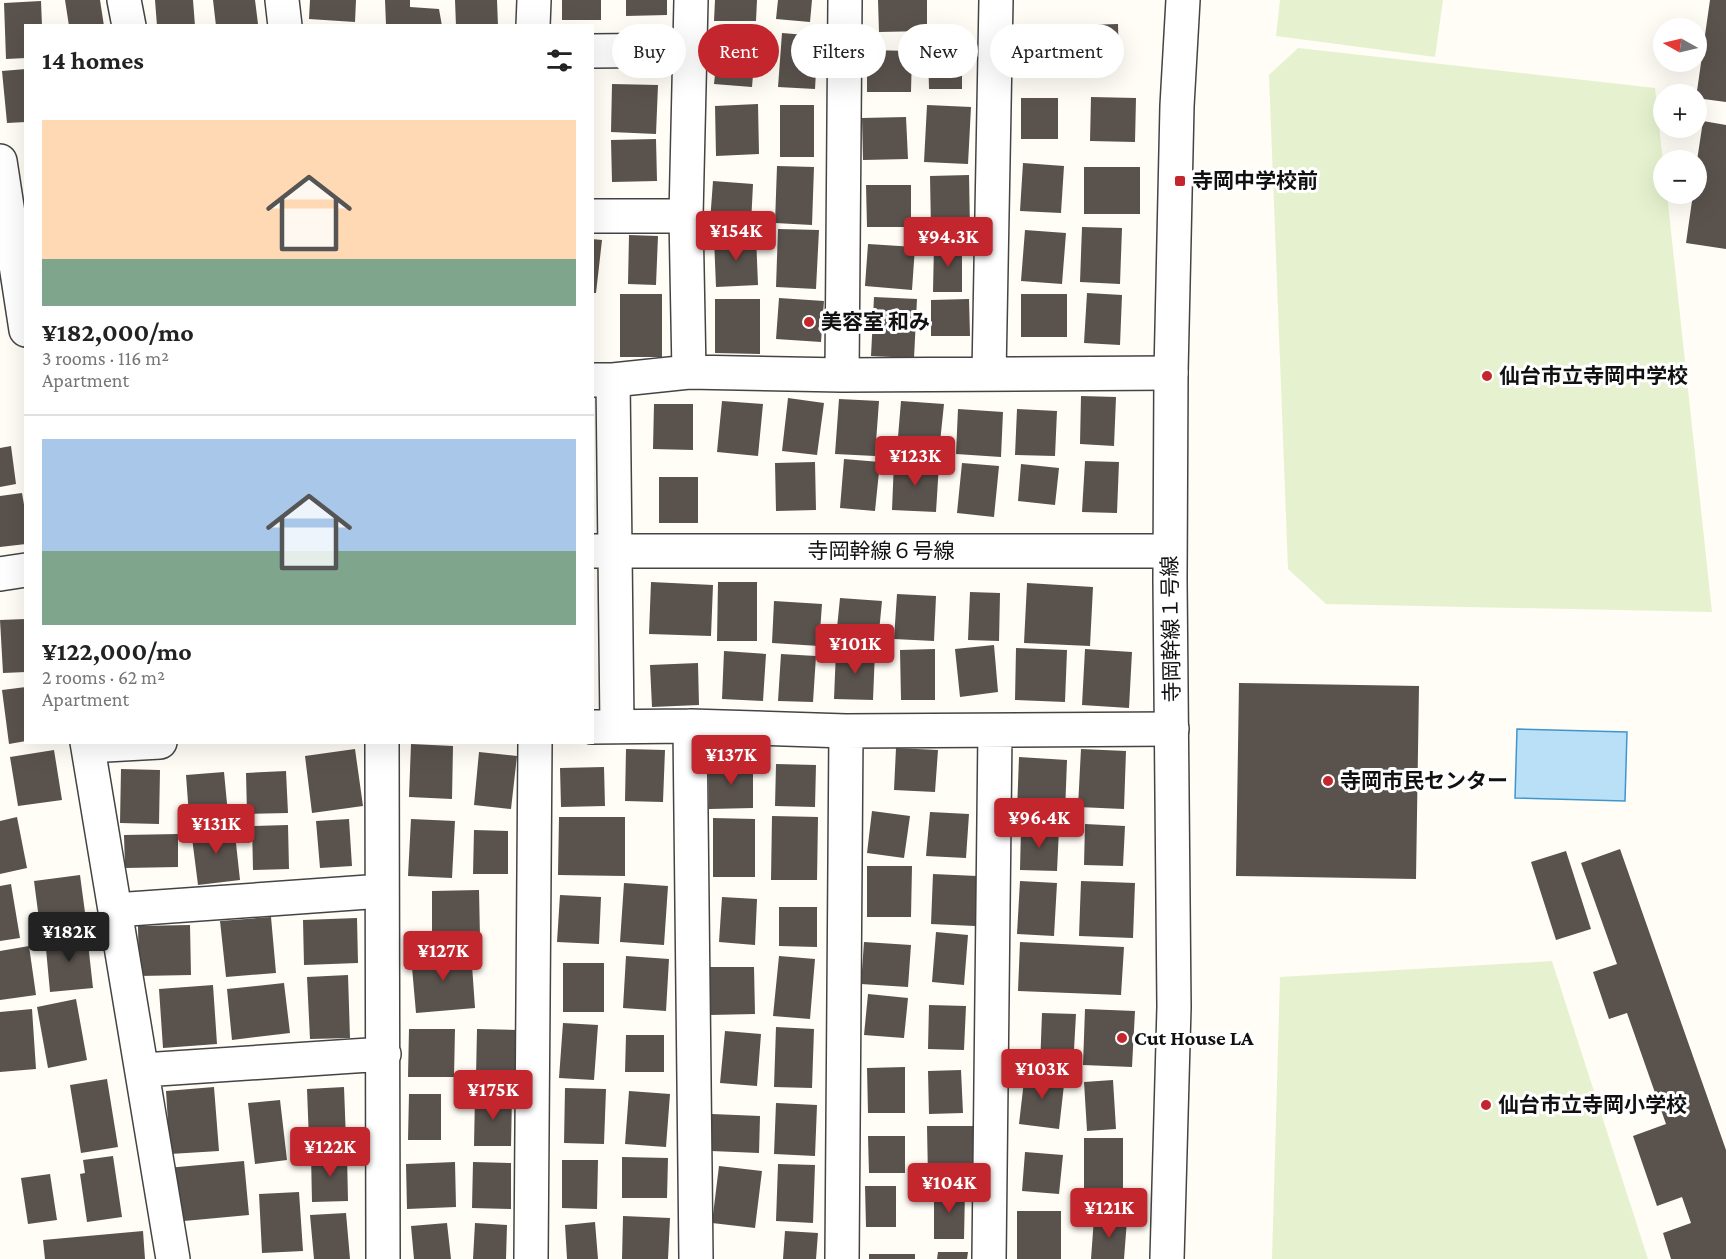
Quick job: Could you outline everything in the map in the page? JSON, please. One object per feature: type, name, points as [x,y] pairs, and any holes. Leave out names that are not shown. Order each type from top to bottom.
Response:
[{"type":"street","points":[[124,0],[129,24]]},
{"type":"street","points":[[282,0],[285,24]]},
{"type":"street","points":[[533,24],[534,0]]},
{"type":"street","points":[[689,372],[686,216],[691,0]]},
{"type":"street","points":[[842,375],[844,0]]},
{"type":"street","points":[[989,374],[996,0]]},
{"type":"street","name":"寺岡幹線１号線","points":[[1167,1259],[1174,1007],[1170,551],[1171,373],[1183,0]]},
{"type":"street","points":[[594,51],[691,50]]},
{"type":"street","points":[[0,161],[24,317]]},
{"type":"street","points":[[594,216],[686,216]]},
{"type":"street","points":[[1171,373],[842,375],[689,372],[603,380],[603,551],[605,726],[846,731],[1172,729]]},
{"type":"street","name":"寺岡幹線６号線","points":[[603,551],[1170,551]]},
{"type":"street","points":[[0,574],[24,570]]},
{"type":"street","points":[[690,726],[696,1259]]},
{"type":"street","points":[[842,1259],[846,731]]},
{"type":"street","points":[[989,1259],[995,731]]},
{"type":"street","points":[[87,744],[173,1259]]},
{"type":"street","points":[[382,744],[383,1259]]},
{"type":"street","points":[[531,1259],[535,744]]},
{"type":"street","points":[[115,910],[382,891]]},
{"type":"street","points":[[143,1070],[384,1054]]},
{"type":"green space","points":[[1280,0],[1443,0],[1435,57],[1276,36]]},
{"type":"green space","name":"仙台市立寺岡中学校","points":[[1298,48],[1653,88],[1653,138],[1660,138],[1662,150],[1653,150],[1653,204],[1668,204],[1712,612],[1326,604],[1288,569],[1269,75]]},
{"type":"green space","points":[[1552,961],[1648,1259],[1272,1259],[1280,977]]},
{"type":"water","points":[[1517,729],[1627,732],[1625,801],[1515,798]]},
{"type":"building","points":[[65,0],[100,0],[104,24],[69,24]]},
{"type":"building","points":[[155,0],[193,0],[195,24],[157,24]]},
{"type":"building","points":[[213,0],[255,0],[258,24],[216,24]]},
{"type":"building","points":[[310,0],[356,0],[355,22],[309,19]]},
{"type":"building","points":[[385,0],[410,0],[410,7],[439,9],[442,24],[386,24]]},
{"type":"building","points":[[455,0],[497,0],[498,24],[456,24]]},
{"type":"building","points":[[562,0],[601,0],[601,20],[562,20]]},
{"type":"building","points":[[626,0],[667,0],[667,15],[626,16]]},
{"type":"building","points":[[715,0],[757,0],[756,21],[714,21]]},
{"type":"building","points":[[778,0],[812,0],[810,22],[776,19]]},
{"type":"building","points":[[878,0],[927,0],[927,24],[898,24],[898,32],[886,32],[886,24],[879,24]]},
{"type":"building","points":[[1710,0],[1726,0],[1726,102],[1707,99],[1707,84],[1698,84],[1700,72],[1707,72],[1707,21]]},
{"type":"building","points":[[41,1],[42,24],[24,24],[24,58],[6,59],[4,3]]},
{"type":"building","points":[[782,33],[791,34],[791,78],[816,78],[815,89],[778,87]]},
{"type":"building","points":[[886,50],[898,51],[898,78],[911,78],[911,92],[867,92],[867,78],[886,78]]},
{"type":"building","points":[[24,69],[24,122],[7,123],[2,71]]},
{"type":"building","points":[[715,78],[753,78],[752,87],[714,84]]},
{"type":"building","points":[[929,78],[962,78],[962,89],[929,89]]},
{"type":"building","points":[[612,84],[658,85],[656,134],[611,132]]},
{"type":"building","points":[[1091,97],[1136,98],[1135,142],[1090,141]]},
{"type":"building","points":[[1021,98],[1058,98],[1058,139],[1021,139]]},
{"type":"building","points":[[758,104],[759,154],[716,156],[715,106]]},
{"type":"building","points":[[780,105],[814,105],[814,157],[780,157]]},
{"type":"building","points":[[927,105],[971,107],[968,164],[924,162]]},
{"type":"building","points":[[906,117],[908,159],[863,160],[862,118]]},
{"type":"building","points":[[1707,122],[1726,125],[1726,249],[1686,243],[1692,204],[1707,204],[1707,150],[1699,150],[1700,138],[1707,138]]},
{"type":"building","points":[[656,139],[657,181],[612,182],[611,140]]},
{"type":"building","points":[[1023,163],[1064,166],[1061,213],[1020,211]]},
{"type":"building","points":[[777,166],[814,167],[812,225],[775,223]]},
{"type":"building","points":[[1084,167],[1140,167],[1140,214],[1084,214]]},
{"type":"building","points":[[969,175],[970,229],[931,230],[930,176]]},
{"type":"building","points":[[713,181],[753,184],[751,224],[710,222]]},
{"type":"building","points":[[866,185],[911,185],[911,227],[867,227]]},
{"type":"building","points":[[1082,227],[1122,228],[1120,284],[1080,282]]},
{"type":"building","points":[[778,229],[819,230],[816,289],[776,287]]},
{"type":"building","points":[[1025,230],[1066,233],[1062,284],[1021,281]]},
{"type":"building","points":[[629,235],[658,236],[656,285],[628,284]]},
{"type":"building","points":[[756,236],[758,285],[716,287],[714,238]]},
{"type":"building","points":[[594,239],[602,240],[596,293],[594,293]]},
{"type":"building","points":[[868,244],[915,247],[912,290],[865,286]]},
{"type":"building","points":[[934,244],[962,244],[962,292],[933,292]]},
{"type":"building","points":[[1087,293],[1122,295],[1120,345],[1084,343]]},
{"type":"building","points":[[620,294],[662,294],[662,357],[620,357]]},
{"type":"building","points":[[1021,294],[1067,294],[1067,337],[1021,337]]},
{"type":"building","points":[[874,297],[917,299],[914,358],[871,356]]},
{"type":"building","points":[[779,298],[824,301],[821,342],[776,339]]},
{"type":"building","points":[[715,299],[760,299],[760,354],[715,353]]},
{"type":"building","points":[[969,299],[970,336],[931,336],[931,300]]},
{"type":"building","points":[[1081,396],[1116,397],[1114,446],[1080,444]]},
{"type":"building","points":[[788,398],[824,403],[817,455],[782,451]]},
{"type":"building","points":[[839,399],[879,401],[875,456],[835,454]]},
{"type":"building","points":[[722,401],[763,404],[758,456],[717,452]]},
{"type":"building","points":[[901,401],[944,404],[939,452],[897,449]]},
{"type":"building","points":[[654,404],[693,404],[693,450],[653,449]]},
{"type":"building","points":[[958,409],[1003,412],[1001,457],[956,454]]},
{"type":"building","points":[[1017,409],[1057,411],[1055,456],[1015,455]]},
{"type":"building","points":[[11,446],[16,484],[0,487],[0,448]]},
{"type":"building","points":[[844,459],[880,462],[875,511],[840,508]]},
{"type":"building","points":[[894,461],[939,464],[936,512],[892,510]]},
{"type":"building","points":[[1085,461],[1119,462],[1117,513],[1082,512]]},
{"type":"building","points":[[815,462],[816,510],[776,511],[775,463]]},
{"type":"building","points":[[962,463],[999,466],[994,517],[957,513]]},
{"type":"building","points":[[1021,464],[1059,468],[1055,505],[1018,501]]},
{"type":"building","points":[[659,477],[698,477],[698,523],[659,523]]},
{"type":"building","points":[[22,493],[24,544],[0,547],[0,496]]},
{"type":"building","points":[[651,582],[713,585],[711,636],[649,634]]},
{"type":"building","points":[[718,582],[757,582],[757,641],[717,641]]},
{"type":"building","points":[[1027,583],[1093,587],[1090,646],[1024,643]]},
{"type":"building","points":[[970,592],[1000,593],[999,641],[968,640]]},
{"type":"building","points":[[897,594],[936,596],[934,641],[894,639]]},
{"type":"building","points":[[840,598],[882,601],[878,642],[836,638]]},
{"type":"building","points":[[774,601],[822,604],[819,646],[772,643]]},
{"type":"building","points":[[24,619],[24,672],[3,673],[0,620]]},
{"type":"building","points":[[994,645],[998,692],[960,697],[955,649]]},
{"type":"building","points":[[1016,648],[1067,650],[1065,702],[1015,700]]},
{"type":"building","points":[[935,649],[935,700],[901,700],[900,650]]},
{"type":"building","points":[[1085,649],[1132,652],[1129,708],[1082,705]]},
{"type":"building","points":[[836,650],[875,651],[873,700],[834,699]]},
{"type":"building","points":[[724,651],[766,654],[763,701],[722,699]]},
{"type":"building","points":[[781,654],[816,656],[813,702],[778,701]]},
{"type":"building","points":[[698,663],[699,705],[652,707],[650,665]]},
{"type":"building","name":"寺岡市民センター","points":[[1239,683],[1419,686],[1416,879],[1236,876]]},
{"type":"building","points":[[24,687],[24,741],[9,744],[2,690]]},
{"type":"building","points":[[411,744],[453,746],[452,799],[409,797]]},
{"type":"building","points":[[896,748],[938,750],[935,792],[894,790]]},
{"type":"building","points":[[355,749],[363,806],[312,813],[305,756]]},
{"type":"building","points":[[626,749],[665,750],[663,802],[625,801]]},
{"type":"building","points":[[1081,749],[1126,751],[1124,809],[1078,807]]},
{"type":"building","points":[[54,750],[62,800],[18,806],[10,757]]},
{"type":"building","points":[[479,752],[517,756],[511,809],[474,805]]},
{"type":"building","points":[[1019,757],[1067,760],[1065,813],[1017,811]]},
{"type":"building","points":[[708,764],[753,764],[753,808],[709,809]]},
{"type":"building","points":[[776,764],[816,765],[815,807],[775,806]]},
{"type":"building","points":[[604,767],[605,806],[561,807],[560,768]]},
{"type":"building","points":[[121,769],[160,770],[159,824],[120,823]]},
{"type":"building","points":[[286,771],[288,813],[247,814],[246,773]]},
{"type":"building","points":[[224,772],[228,814],[189,816],[186,775]]},
{"type":"building","points":[[872,811],[910,816],[904,858],[867,853]]},
{"type":"building","points":[[930,812],[969,814],[966,858],[926,856]]},
{"type":"building","points":[[772,816],[818,817],[817,880],[771,880]]},
{"type":"building","points":[[17,817],[27,868],[0,874],[0,821]]},
{"type":"building","points":[[559,817],[625,817],[625,876],[558,875]]},
{"type":"building","points":[[713,818],[755,819],[755,877],[713,877]]},
{"type":"building","points":[[349,819],[352,866],[320,868],[316,821]]},
{"type":"building","points":[[411,819],[455,821],[452,878],[408,876]]},
{"type":"building","points":[[1085,824],[1125,826],[1123,866],[1084,865]]},
{"type":"building","points":[[234,825],[240,880],[198,885],[191,830]]},
{"type":"building","points":[[288,825],[289,869],[253,870],[252,826]]},
{"type":"building","points":[[1021,827],[1059,829],[1057,871],[1020,870]]},
{"type":"building","points":[[474,830],[508,831],[508,874],[473,874]]},
{"type":"building","points":[[178,834],[178,867],[125,868],[124,835]]},
{"type":"building","points":[[1620,849],[1726,1150],[1726,1259],[1671,1259],[1663,1233],[1691,1223],[1682,1197],[1657,1206],[1633,1136],[1666,1124],[1627,1013],[1609,1019],[1593,972],[1617,964],[1581,863]]},
{"type":"building","points":[[1566,851],[1591,929],[1556,940],[1531,862]]},
{"type":"building","points":[[867,866],[912,866],[911,917],[867,917]]},
{"type":"building","points":[[933,874],[977,876],[975,926],[931,924]]},
{"type":"building","points":[[80,875],[86,920],[40,927],[34,881]]},
{"type":"building","points":[[1020,881],[1057,883],[1054,936],[1017,934]]},
{"type":"building","points":[[1081,881],[1135,883],[1133,938],[1079,936]]},
{"type":"building","points":[[624,883],[668,886],[664,945],[620,942]]},
{"type":"building","points":[[11,884],[20,938],[0,941],[0,886]]},
{"type":"building","points":[[479,890],[480,938],[432,939],[432,891]]},
{"type":"building","points":[[560,895],[601,897],[599,944],[557,942]]},
{"type":"building","points":[[722,897],[757,899],[755,945],[719,942]]},
{"type":"building","points":[[779,907],[817,907],[817,947],[779,946]]},
{"type":"building","points":[[271,917],[276,973],[226,977],[220,921]]},
{"type":"building","points":[[357,918],[358,963],[304,965],[303,920]]},
{"type":"building","points":[[190,925],[191,975],[139,976],[138,926]]},
{"type":"building","points":[[936,932],[968,935],[964,985],[932,982]]},
{"type":"building","points":[[87,934],[93,988],[50,992],[45,938]]},
{"type":"building","points":[[864,942],[911,945],[908,987],[861,984]]},
{"type":"building","points":[[1020,942],[1124,947],[1121,995],[1018,991]]},
{"type":"building","points":[[29,946],[36,995],[0,1000],[0,951]]},
{"type":"building","points":[[471,951],[475,1008],[416,1013],[411,956]]},
{"type":"building","points":[[626,956],[669,959],[666,1011],[623,1008]]},
{"type":"building","points":[[779,956],[815,959],[810,1019],[773,1016]]},
{"type":"building","points":[[563,963],[604,963],[604,1012],[563,1012]]},
{"type":"building","points":[[709,967],[754,967],[755,1014],[710,1015]]},
{"type":"building","points":[[348,975],[350,1038],[310,1039],[307,977]]},
{"type":"building","points":[[284,983],[290,1033],[232,1040],[227,989]]},
{"type":"building","points":[[213,985],[217,1044],[163,1048],[159,989]]},
{"type":"building","points":[[868,994],[908,998],[904,1038],[864,1035]]},
{"type":"building","points":[[76,999],[87,1060],[48,1068],[37,1007]]},
{"type":"building","points":[[929,1005],[966,1006],[964,1050],[928,1049]]},
{"type":"building","points":[[32,1009],[36,1069],[0,1072],[0,1012]]},
{"type":"building","points":[[1085,1009],[1135,1011],[1132,1067],[1083,1065]]},
{"type":"building","points":[[1042,1013],[1076,1014],[1073,1068],[1040,1067]]},
{"type":"building","points":[[563,1023],[598,1025],[594,1080],[559,1078]]},
{"type":"building","points":[[776,1027],[814,1029],[812,1088],[774,1087]]},
{"type":"building","points":[[409,1029],[455,1029],[454,1077],[408,1077]]},
{"type":"building","points":[[477,1029],[519,1030],[517,1078],[476,1076]]},
{"type":"building","points":[[725,1031],[761,1034],[757,1086],[720,1083]]},
{"type":"building","points":[[626,1035],[664,1035],[664,1072],[625,1072]]},
{"type":"building","points":[[905,1067],[905,1113],[868,1113],[867,1068]]},
{"type":"building","points":[[961,1070],[963,1113],[929,1114],[928,1071]]},
{"type":"building","points":[[1025,1072],[1065,1076],[1059,1129],[1019,1124]]},
{"type":"building","points":[[107,1079],[118,1147],[81,1153],[70,1085]]},
{"type":"building","points":[[1113,1080],[1116,1129],[1087,1131],[1084,1082]]},
{"type":"building","points":[[214,1087],[219,1151],[170,1154],[166,1091]]},
{"type":"building","points":[[344,1087],[346,1140],[309,1141],[307,1089]]},
{"type":"building","points":[[565,1088],[606,1089],[604,1144],[564,1143]]},
{"type":"building","points":[[629,1091],[670,1094],[666,1147],[625,1144]]},
{"type":"building","points":[[409,1094],[441,1094],[441,1140],[408,1140]]},
{"type":"building","points":[[475,1095],[512,1096],[511,1146],[474,1146]]},
{"type":"building","points":[[280,1100],[287,1160],[255,1164],[248,1103]]},
{"type":"building","points":[[776,1103],[817,1105],[815,1156],[774,1154]]},
{"type":"building","points":[[712,1114],[760,1116],[759,1153],[711,1151]]},
{"type":"building","points":[[927,1126],[973,1126],[974,1177],[928,1178]]},
{"type":"building","points":[[868,1136],[905,1136],[905,1173],[869,1173]]},
{"type":"building","points":[[1084,1138],[1123,1138],[1123,1198],[1084,1199]]},
{"type":"building","points":[[1025,1152],[1063,1155],[1059,1194],[1022,1191]]},
{"type":"building","points":[[347,1154],[348,1201],[312,1202],[311,1155]]},
{"type":"building","points":[[113,1156],[122,1217],[87,1222],[80,1174],[85,1173],[83,1160]]},
{"type":"building","points":[[622,1157],[668,1158],[667,1198],[622,1198]]},
{"type":"building","points":[[562,1160],[598,1160],[597,1209],[562,1208]]},
{"type":"building","points":[[244,1161],[249,1215],[173,1222],[167,1168]]},
{"type":"building","points":[[455,1162],[456,1207],[407,1209],[406,1164]]},
{"type":"building","points":[[473,1162],[511,1163],[511,1209],[472,1208]]},
{"type":"building","points":[[778,1164],[815,1165],[813,1223],[776,1221]]},
{"type":"building","points":[[719,1166],[762,1171],[755,1228],[712,1223]]},
{"type":"building","points":[[50,1174],[57,1220],[28,1224],[21,1178]]},
{"type":"building","points":[[865,1186],[896,1186],[896,1227],[866,1227]]},
{"type":"building","points":[[934,1190],[965,1190],[964,1239],[934,1239]]},
{"type":"building","points":[[299,1192],[303,1251],[262,1253],[259,1194]]},
{"type":"building","points":[[1017,1211],[1061,1211],[1061,1259],[1017,1259]]},
{"type":"building","points":[[346,1213],[350,1259],[314,1259],[310,1215]]},
{"type":"building","points":[[623,1216],[670,1218],[668,1259],[622,1259]]},
{"type":"building","points":[[1094,1218],[1127,1220],[1124,1259],[1091,1259]]},
{"type":"building","points":[[595,1222],[598,1259],[567,1259],[565,1225]]},
{"type":"building","points":[[447,1223],[451,1259],[414,1259],[411,1226]]},
{"type":"building","points":[[475,1223],[507,1225],[506,1259],[473,1259]]},
{"type":"building","points":[[143,1231],[145,1259],[45,1259],[43,1240]]},
{"type":"building","points":[[785,1231],[818,1233],[816,1259],[783,1259]]},
{"type":"building","points":[[938,1252],[968,1252],[967,1259],[937,1259]]},
{"type":"building","points":[[869,1254],[915,1254],[915,1259],[869,1259]]},
{"type":"place","name":"寺岡中学校前","points":[[1180,181]]},
{"type":"place","name":"美容室 和み","points":[[809,322]]},
{"type":"place","name":"仙台市立寺岡中学校","points":[[1487,376]]},
{"type":"place","name":"寺岡市民センター","points":[[1328,781]]},
{"type":"place","name":"Cut House LA","points":[[1122,1038]]},
{"type":"place","name":"仙台市立寺岡小学校","points":[[1486,1105]]}]
